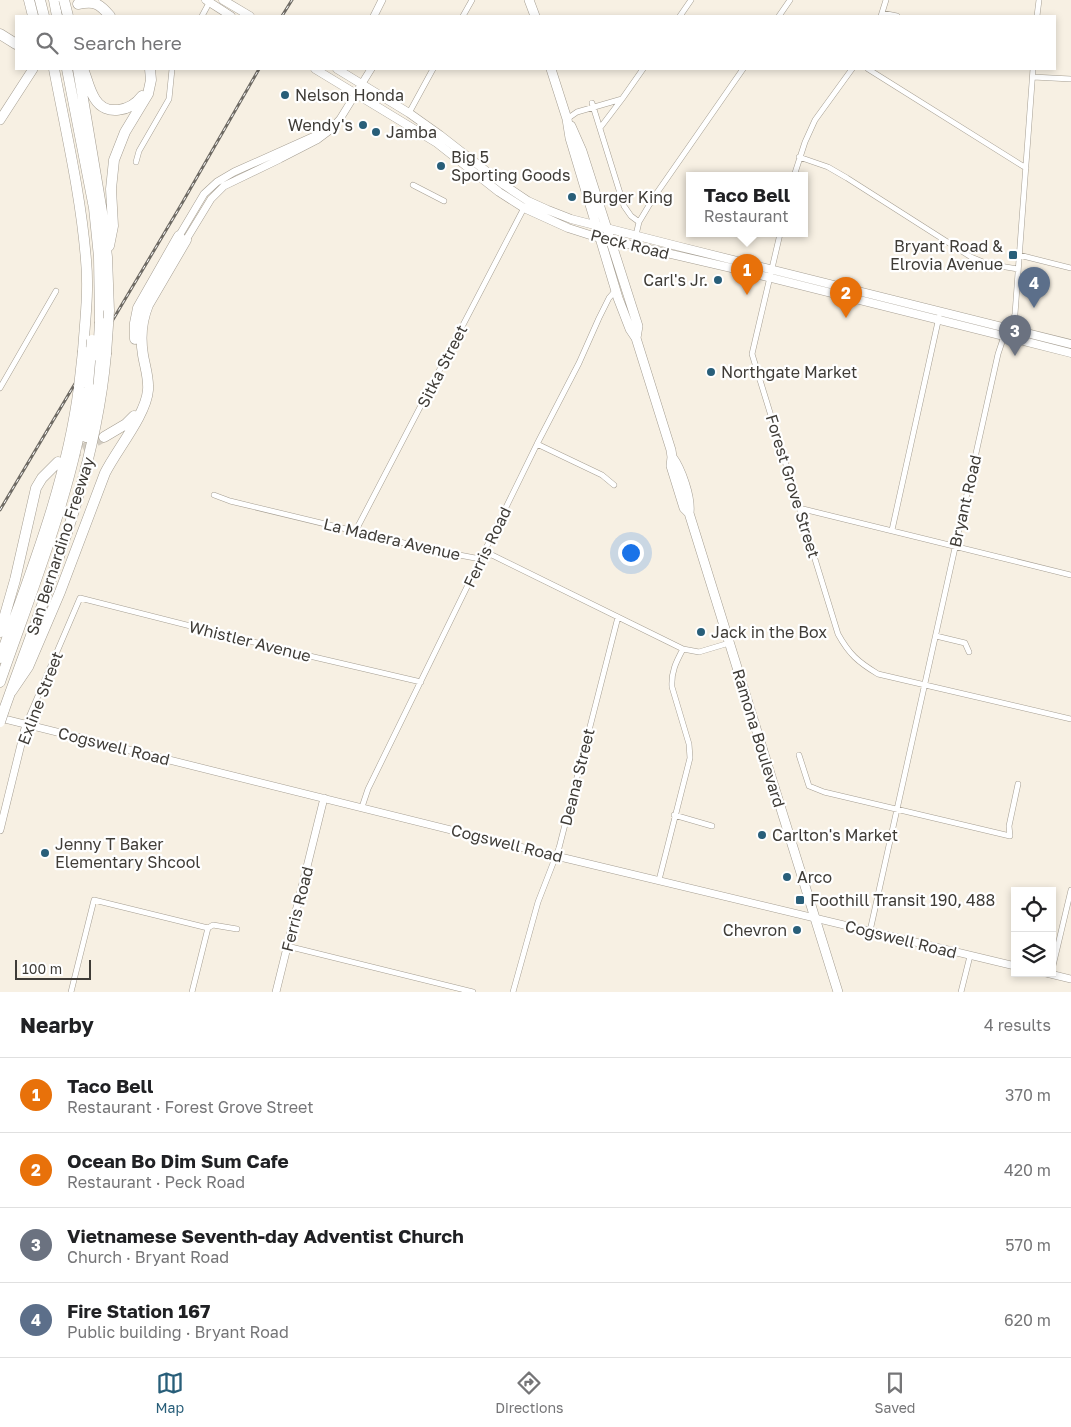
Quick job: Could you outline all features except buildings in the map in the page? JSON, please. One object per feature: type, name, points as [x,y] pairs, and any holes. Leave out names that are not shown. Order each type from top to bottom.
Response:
[{"type":"highway","points":[[29,0],[33,15]]},
{"type":"highway","points":[[40,0],[67,15]]},
{"type":"highway","points":[[104,0],[115,15]]},
{"type":"highway","points":[[75,2],[93,2],[109,15]]},
{"type":"highway","points":[[0,34],[15,43]]},
{"type":"highway","name":"San Bernardino Freeway","points":[[0,658],[56,497],[84,385],[83,351],[87,315],[86,262],[80,207],[54,70]]},
{"type":"highway","points":[[0,682],[64,497],[79,438],[84,385],[92,340],[93,294],[91,256],[84,190],[61,70]]},
{"type":"highway","points":[[67,70],[94,208],[99,257],[102,355]]},
{"type":"highway","name":"San Bernardino Freeway","points":[[0,722],[72,520],[100,408],[102,355],[108,311],[107,257],[96,173],[78,70]]},
{"type":"highway","points":[[83,70],[96,101],[104,107],[120,110],[134,106],[142,97],[147,84],[144,70]]},
{"type":"highway","points":[[107,257],[113,226],[111,189],[114,160],[125,132],[148,94],[152,80],[150,70]]},
{"type":"highway","points":[[104,437],[132,419],[140,406],[144,382],[135,339],[136,316],[142,300],[182,238]]},
{"type":"highway","points":[[11,692],[31,660],[60,592],[105,472],[135,424],[145,403],[148,383],[141,338],[144,315],[182,238]]},
{"type":"highway","points":[[0,632],[15,580],[36,488],[42,478],[58,462]]},
{"type":"main road","points":[[224,0],[248,15]]},
{"type":"main road","points":[[530,0],[535,15]]},
{"type":"main road","points":[[207,1],[229,15]]},
{"type":"main road","points":[[54,9],[75,2]]},
{"type":"main road","points":[[69,15],[75,2]]},
{"type":"main road","points":[[0,120],[31,70]]},
{"type":"main road","name":"Peck Road","points":[[317,70],[437,143],[499,192],[563,226],[600,238],[611,239],[861,301],[1009,329],[1071,344]]},
{"type":"main road","name":"Peck Road","points":[[339,70],[409,113],[461,150],[526,205],[636,236],[863,292],[1004,336],[1071,353]]},
{"type":"main road","name":"Ramona Boulevard","points":[[551,70],[616,290],[630,329],[636,338],[672,457],[678,464],[690,505],[689,513],[838,992]]},
{"type":"main road","name":"Ramona Boulevard","points":[[567,119],[577,137],[611,239],[638,326],[636,338]]},
{"type":"main road","points":[[685,258],[688,249]]},
{"type":"main road","points":[[861,301],[863,292]]},
{"type":"street","points":[[374,15],[382,0]]},
{"type":"street","points":[[464,15],[472,0]]},
{"type":"street","points":[[681,15],[691,0]]},
{"type":"street","points":[[780,15],[790,0]]},
{"type":"street","points":[[882,15],[886,0]]},
{"type":"street","points":[[1037,15],[1039,0]]},
{"type":"street","points":[[202,15],[207,1]]},
{"type":"street","points":[[136,162],[139,151],[169,99],[172,70]]},
{"type":"street","points":[[182,238],[195,208],[210,187],[234,172],[320,134],[336,118],[349,97],[355,93],[370,70]]},
{"type":"street","points":[[409,113],[432,70]]},
{"type":"street","points":[[600,128],[642,70]]},
{"type":"street","points":[[636,236],[639,222],[654,197],[742,70]]},
{"type":"street","points":[[795,172],[799,157],[815,120],[851,70]]},
{"type":"street","points":[[870,70],[1026,168]]},
{"type":"street","name":"Bryant Road","points":[[870,931],[998,354],[1004,336],[1015,314],[1033,70]]},
{"type":"street","points":[[1033,77],[1071,78]]},
{"type":"street","points":[[567,119],[593,105],[622,99]]},
{"type":"street","points":[[593,105],[624,206],[631,216],[639,222]]},
{"type":"street","points":[[799,157],[828,167],[972,257],[988,264],[1018,269]]},
{"type":"street","points":[[413,185],[444,201]]},
{"type":"street","name":"Sitka Street","points":[[355,532],[526,205]]},
{"type":"street","name":"Forest Grove Street","points":[[779,237],[752,354],[838,634],[847,651],[860,664],[878,674],[925,686]]},
{"type":"street","points":[[1019,255],[1071,268]]},
{"type":"street","name":"Ferris Road","points":[[362,807],[368,789],[537,444],[579,363],[609,298],[616,290]]},
{"type":"street","points":[[0,388],[56,291]]},
{"type":"street","points":[[892,530],[939,316]]},
{"type":"street","points":[[537,444],[602,475],[614,486]]},
{"type":"street","name":"La Madera Avenue","points":[[214,495],[230,501],[441,552],[476,558],[483,555],[492,555],[683,649],[699,652],[729,643]]},
{"type":"street","points":[[799,508],[1071,574]]},
{"type":"street","name":"Whistler Avenue","points":[[80,598],[421,682]]},
{"type":"street","name":"Exline Street","points":[[0,830],[26,724],[80,598]]},
{"type":"street","name":"Deana Street","points":[[513,992],[531,924],[556,856],[618,617]]},
{"type":"street","points":[[936,636],[965,643],[969,652]]},
{"type":"street","points":[[659,880],[690,758],[689,744],[672,687],[676,662],[683,649]]},
{"type":"street","points":[[925,686],[1071,719]]},
{"type":"street","name":"Cogswell Road","points":[[2,714],[26,724],[556,856],[1011,965]]},
{"type":"street","points":[[799,755],[809,786],[824,792],[1010,836],[1009,826],[1018,784]]},
{"type":"street","name":"Ferris Road","points":[[276,992],[324,798]]},
{"type":"street","points":[[674,815],[712,826]]},
{"type":"street","points":[[1056,949],[1071,890]]},
{"type":"street","points":[[71,992],[94,900],[208,928],[213,925],[237,929]]},
{"type":"street","points":[[192,992],[208,928]]},
{"type":"street","points":[[288,946],[473,992]]},
{"type":"street","points":[[961,992],[970,956]]},
{"type":"street","points":[[1056,975],[1071,979]]},
{"type":"tunnel","points":[[70,456],[104,437]]},
{"type":"railway","points":[[283,15],[292,0]]},
{"type":"railway","points":[[0,510],[181,205],[258,70]]},
{"type":"place","name":"Nelson Honda","points":[[285,95]]},
{"type":"place","name":"Wendy's","points":[[363,125]]},
{"type":"place","name":"Jamba","points":[[376,132]]},
{"type":"place","name":"Big 5 Sporting Goods","points":[[441,166]]},
{"type":"place","name":"Burger King","points":[[572,197]]},
{"type":"place","name":"Bryant Road & Elrovia Avenue","points":[[1013,255]]},
{"type":"place","name":"Carl's Jr.","points":[[718,280]]},
{"type":"place","name":"Taco Bell","points":[[747,295]]},
{"type":"place","name":"Fire Station 167","points":[[1034,308]]},
{"type":"place","name":"Ocean Bo Dim Sum Cafe","points":[[846,318]]},
{"type":"place","name":"Vietnamese Seventh-day Adventist Church","points":[[1015,356]]},
{"type":"place","name":"Northgate Market","points":[[711,372]]},
{"type":"place","name":"Jack in the Box","points":[[701,632]]},
{"type":"place","name":"Carlton's Market","points":[[762,835]]},
{"type":"place","name":"Jenny T Baker Elementary Shcool","points":[[45,853]]},
{"type":"place","name":"Arco","points":[[787,877]]},
{"type":"place","name":"Foothill Transit 190, 488","points":[[800,900]]},
{"type":"place","name":"Chevron","points":[[797,930]]}]
